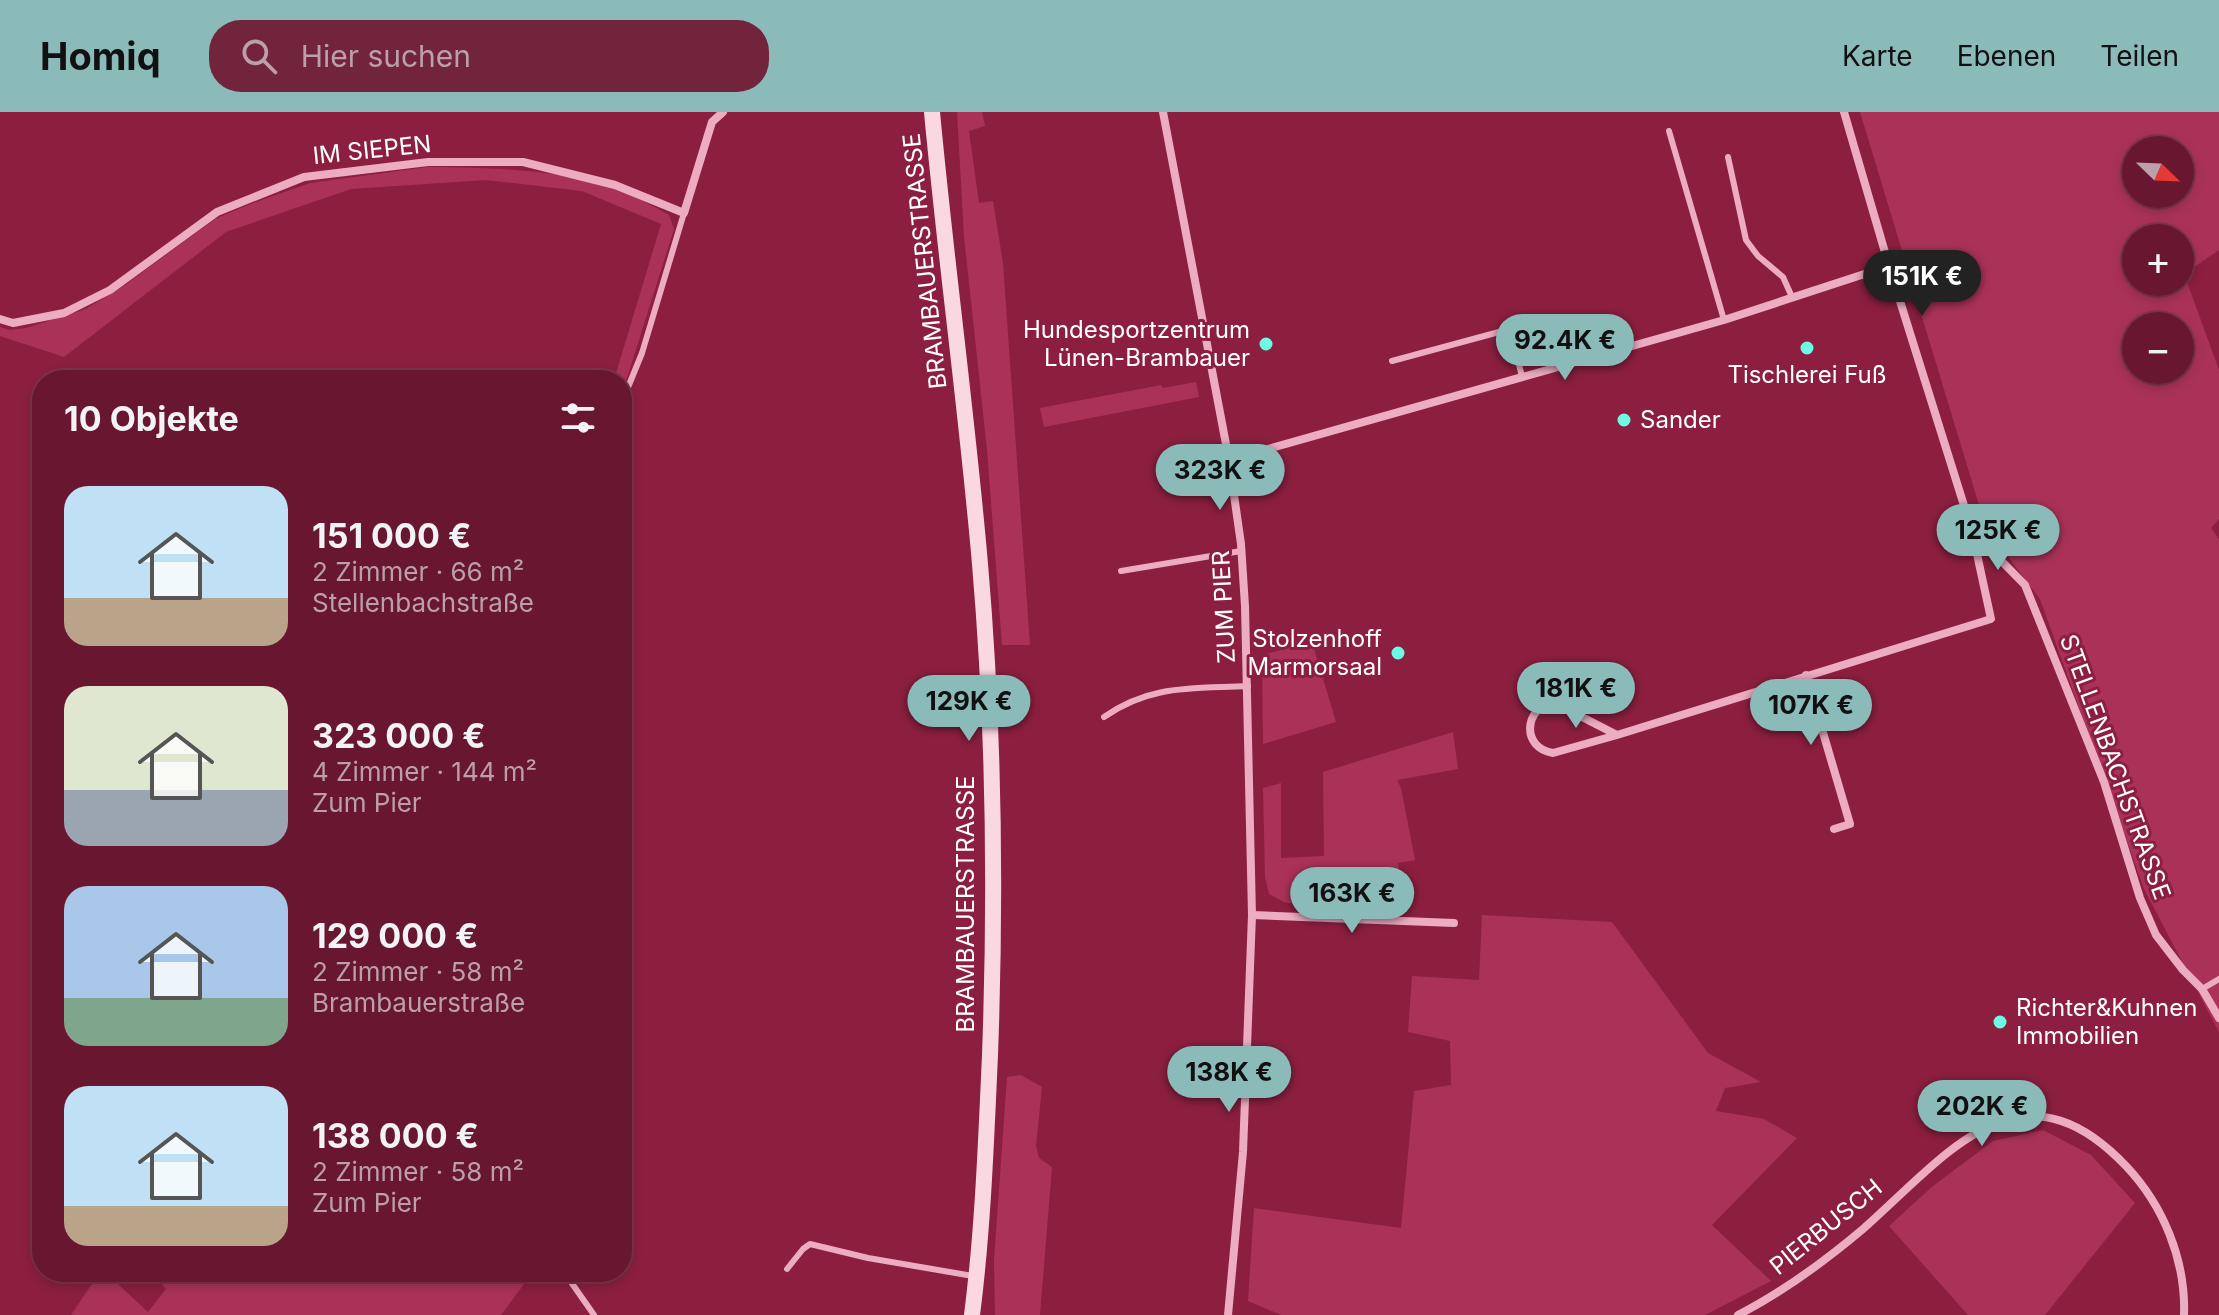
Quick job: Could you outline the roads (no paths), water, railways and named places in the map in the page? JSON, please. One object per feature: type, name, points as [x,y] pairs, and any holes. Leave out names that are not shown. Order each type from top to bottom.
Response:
[{"type":"main road","name":"BRAMBAUERSTRASSE","points":[[932,112],[961,364],[980,568],[990,767],[993,883],[991,1005],[977,1277],[972,1315]]},
{"type":"street","points":[[684,213],[712,122],[723,112]]},
{"type":"street","name":"ZUM PIER","points":[[1163,112],[1229,460],[1241,551],[1248,686],[1252,915],[1243,1152],[1228,1315]]},
{"type":"street","name":"STELLENBACHSTRASSE","points":[[1617,735],[1553,702],[1537,710],[1531,728],[1534,744],[1543,751],[1553,753],[1617,735],[1991,619],[1972,531],[1844,112]]},
{"type":"street","name":"IM SIEPEN","points":[[0,319],[13,323],[64,313],[110,290],[217,212],[304,177],[428,162],[523,162],[615,185],[684,213]]},
{"type":"street","points":[[1229,460],[1724,320],[1889,266]]},
{"type":"street","name":"STELLENBACHSTRASSE","points":[[1972,531],[2025,585],[2104,782],[2140,898],[2156,935],[2202,989],[2219,1018]]},
{"type":"street","points":[[1806,675],[1850,824],[1834,829]]},
{"type":"street","points":[[1252,915],[1454,923]]},
{"type":"street","name":"PIERBUSCH","points":[[1738,1315],[1825,1260],[1946,1152],[1995,1123],[2021,1117],[2048,1117],[2075,1126],[2115,1155],[2144,1185],[2168,1230],[2180,1270],[2184,1315]]},
{"type":"lane","points":[[1669,131],[1724,320]]},
{"type":"lane","points":[[1728,157],[1746,240],[1758,256],[1783,277],[1792,297]]},
{"type":"lane","points":[[632,378],[684,213]]},
{"type":"lane","points":[[1392,361],[1499,332],[1509,334],[1514,343],[1522,377]]},
{"type":"lane","points":[[1121,571],[1241,551]]},
{"type":"lane","points":[[1104,717],[1127,702],[1150,693],[1248,686]]},
{"type":"lane","points":[[2202,989],[2219,979]]},
{"type":"lane","points":[[787,1269],[810,1244],[868,1258],[977,1277]]},
{"type":"lane","points":[[571,1282],[594,1315]]},
{"type":"place","name":"Hundesportzentrum Lünen-Brambauer","points":[[1266,344]]},
{"type":"place","name":"Tischlerei Fuß","points":[[1807,348]]},
{"type":"place","name":"Sander","points":[[1624,420]]},
{"type":"place","name":"Stolzenhoff Marmorsaal","points":[[1398,653]]},
{"type":"place","name":"Richter&Kuhnen Immobilien","points":[[2000,1022]]}]
